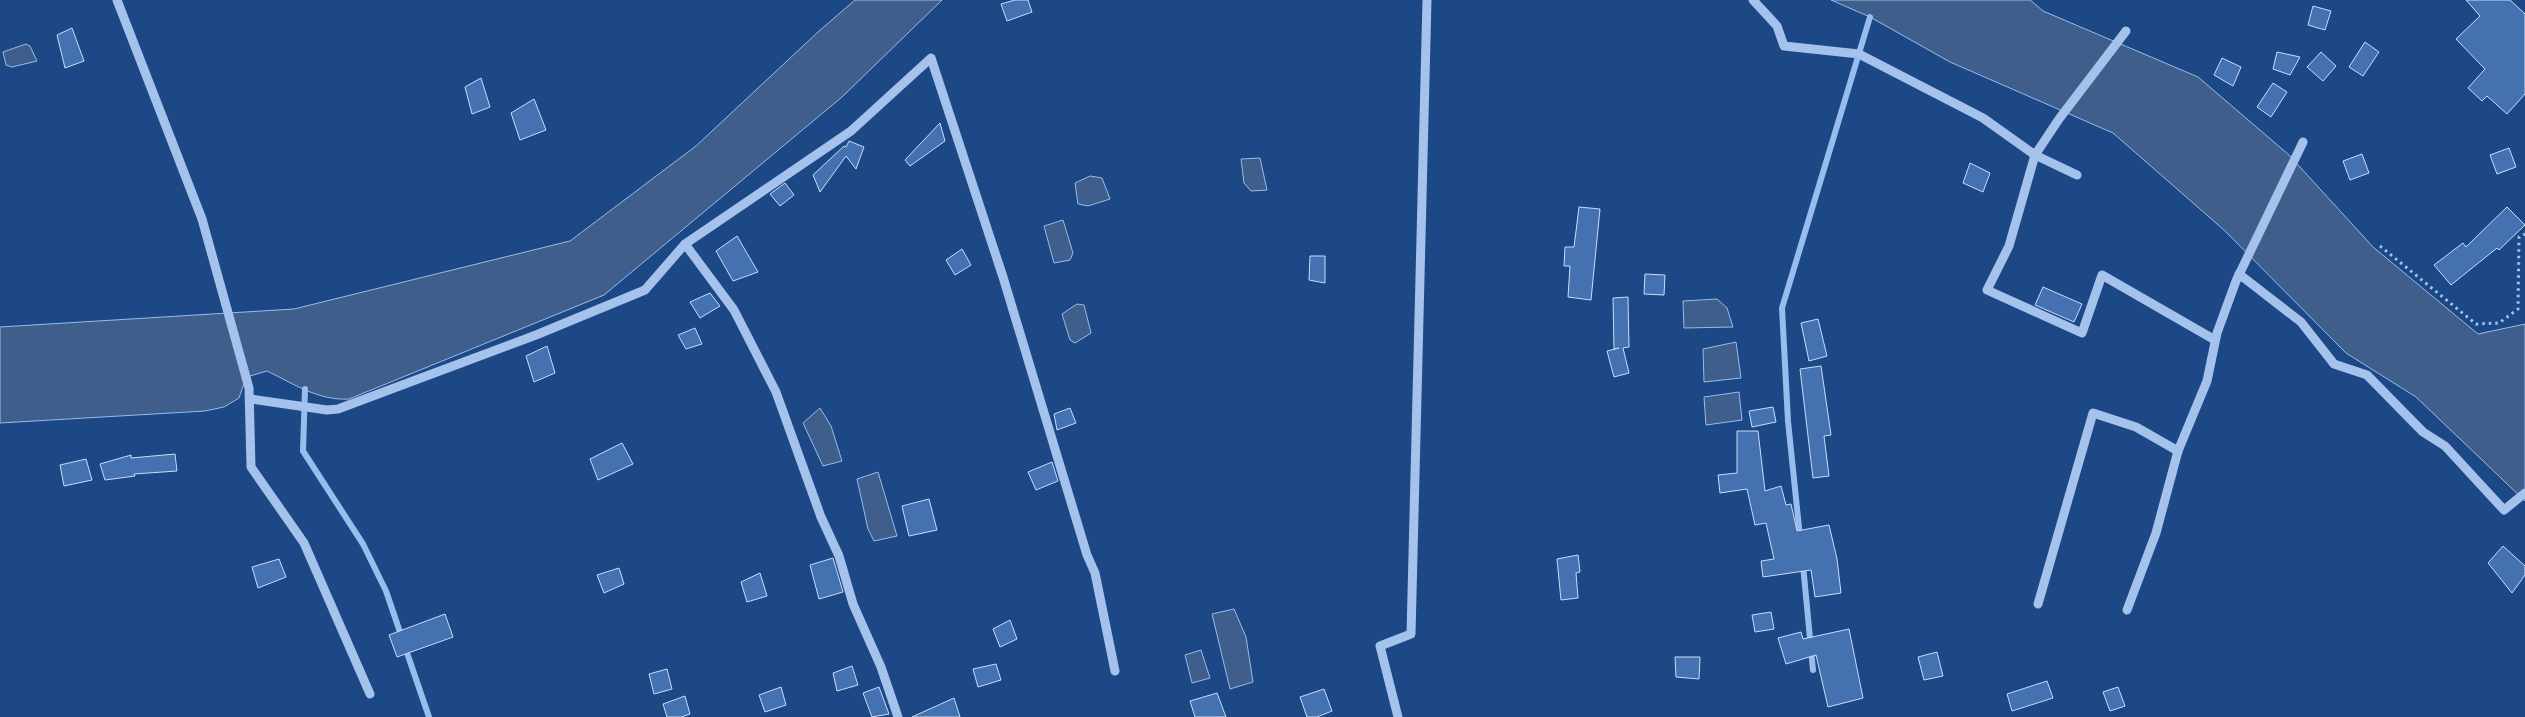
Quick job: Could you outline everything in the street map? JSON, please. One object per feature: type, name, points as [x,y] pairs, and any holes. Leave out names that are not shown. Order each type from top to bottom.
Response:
[{"type":"street","points":[[117,0],[202,220],[249,388],[251,399],[251,467],[304,543],[370,694]]},
{"type":"street","points":[[1398,717],[1380,646],[1412,634],[1426,0]]},
{"type":"street","points":[[1753,0],[1777,26],[1784,46],[1860,54],[1983,118],[2035,154],[2077,175]]},
{"type":"street","points":[[2123,35],[2058,119],[2035,154],[2009,246],[1987,290],[2082,333],[2102,275],[2215,340]]},
{"type":"street","points":[[251,399],[327,410],[338,409],[536,335],[645,290],[685,244],[851,131],[931,58],[1003,278],[1087,555],[1096,572],[1115,671]]},
{"type":"street","points":[[2127,610],[2156,533],[2178,451],[2206,381],[2215,340],[2244,260],[2297,151],[2304,142]]},
{"type":"street","points":[[685,244],[734,310],[776,392],[821,517],[838,556],[853,604],[881,667],[898,717]]},
{"type":"street","points":[[2239,274],[2301,322],[2334,364],[2367,375],[2423,432],[2445,446],[2504,510],[2525,493]]},
{"type":"street","points":[[2038,604],[2093,413],[2136,427],[2178,451]]},
{"type":"path","points":[[2380,246],[2476,324],[2499,323],[2518,309],[2519,237],[2525,234]]},
{"type":"water","points":[[855,0],[942,0],[842,97],[604,295],[349,399],[338,399],[317,394],[267,371],[250,376],[243,386],[239,398],[224,407],[205,411],[0,423],[0,327],[294,309],[570,241],[696,146]]},
{"type":"water","points":[[1831,0],[2030,0],[2043,11],[2198,77],[2289,155],[2373,247],[2478,334],[2525,324],[2525,501],[2416,397],[2346,353],[2224,230],[2113,133],[1950,62],[1870,17]]},
{"type":"water","points":[[26,44],[30,46],[37,61],[12,67],[6,65],[3,52]]},
{"type":"water","points":[[1260,158],[1267,190],[1251,191],[1244,183],[1241,159]]},
{"type":"water","points":[[1090,176],[1102,178],[1110,199],[1088,206],[1078,204],[1075,183]]},
{"type":"water","points":[[1063,220],[1073,253],[1070,260],[1054,263],[1044,226]]},
{"type":"water","points":[[1717,299],[1727,308],[1733,327],[1684,328],[1683,301]]},
{"type":"water","points":[[1077,304],[1084,305],[1091,333],[1075,343],[1070,340],[1062,314]]},
{"type":"water","points":[[1736,342],[1741,378],[1704,382],[1703,349]]},
{"type":"water","points":[[1739,392],[1742,420],[1706,425],[1704,397]]},
{"type":"water","points":[[820,408],[831,426],[842,461],[823,466],[803,423]]},
{"type":"water","points":[[878,472],[897,536],[874,541],[868,529],[857,479]]},
{"type":"water","points":[[1234,609],[1246,637],[1253,682],[1230,689],[1212,614]]},
{"type":"water","points":[[1201,650],[1210,678],[1192,683],[1185,655]]},
{"type":"building","points":[[1015,0],[1028,0],[1032,12],[1007,21],[1001,4]]},
{"type":"building","points":[[2466,0],[2510,0],[2525,14],[2525,94],[2507,114],[2487,96],[2482,101],[2468,88],[2485,69],[2456,39],[2480,16]]},
{"type":"building","points":[[2313,6],[2331,11],[2325,30],[2308,25]]},
{"type":"building","points":[[72,28],[84,61],[65,68],[57,35]]},
{"type":"building","points":[[2365,42],[2379,52],[2363,76],[2349,67]]},
{"type":"building","points":[[2277,52],[2300,57],[2290,75],[2273,69]]},
{"type":"building","points":[[2321,52],[2336,66],[2323,81],[2307,67]]},
{"type":"building","points":[[2222,58],[2241,67],[2233,86],[2214,75]]},
{"type":"building","points":[[481,78],[490,107],[472,114],[465,87]]},
{"type":"building","points":[[2273,83],[2287,92],[2271,117],[2257,107]]},
{"type":"building","points":[[534,99],[546,130],[520,140],[511,113]]},
{"type":"building","points":[[940,123],[945,141],[910,166],[905,160]]},
{"type":"building","points":[[849,141],[864,147],[856,169],[846,156],[820,192],[813,175],[844,146],[846,147]]},
{"type":"building","points":[[2509,148],[2516,167],[2497,174],[2490,155]]},
{"type":"building","points":[[2362,154],[2369,173],[2350,180],[2343,161]]},
{"type":"building","points":[[1970,163],[1990,173],[1983,192],[1963,183]]},
{"type":"building","points":[[785,183],[794,195],[780,206],[770,194]]},
{"type":"building","points":[[1579,207],[1600,209],[1591,300],[1568,297],[1570,266],[1564,266],[1565,247],[1574,247]]},
{"type":"building","points":[[2507,207],[2525,225],[2499,250],[2497,248],[2451,285],[2434,265],[2463,243],[2466,247]]},
{"type":"building","points":[[737,236],[758,272],[733,281],[716,251]]},
{"type":"building","points":[[962,249],[971,265],[955,275],[946,260]]},
{"type":"building","points":[[1310,256],[1325,256],[1325,283],[1309,280]]},
{"type":"building","points":[[1645,274],[1665,275],[1664,295],[1644,294]]},
{"type":"building","points":[[2043,287],[2082,304],[2074,322],[2035,305]]},
{"type":"building","points":[[710,293],[720,306],[700,318],[690,302]]},
{"type":"building","points":[[1628,297],[1629,347],[1623,348],[1629,373],[1614,377],[1607,351],[1619,348],[1614,349],[1613,298]]},
{"type":"building","points":[[1818,319],[1827,356],[1809,361],[1801,323]]},
{"type":"building","points":[[695,328],[702,344],[686,349],[678,335]]},
{"type":"building","points":[[547,346],[555,373],[534,382],[526,356]]},
{"type":"building","points":[[1821,366],[1831,435],[1824,436],[1829,476],[1813,478],[1800,369]]},
{"type":"building","points":[[1773,407],[1776,422],[1752,427],[1749,411]]},
{"type":"building","points":[[1070,408],[1076,423],[1057,430],[1054,414]]},
{"type":"building","points":[[1737,431],[1758,431],[1765,491],[1781,486],[1786,505],[1791,504],[1797,531],[1829,525],[1837,559],[1841,593],[1815,597],[1811,570],[1763,577],[1761,561],[1774,559],[1766,523],[1755,525],[1747,489],[1720,493],[1718,475],[1737,473]]},
{"type":"building","points":[[622,443],[633,464],[598,480],[590,459]]},
{"type":"building","points":[[175,454],[177,471],[134,474],[135,476],[105,480],[100,464],[131,455],[131,458]]},
{"type":"building","points":[[86,459],[92,480],[64,486],[60,465]]},
{"type":"building","points":[[1052,462],[1058,481],[1036,490],[1028,472]]},
{"type":"building","points":[[929,499],[937,530],[909,536],[902,506]]},
{"type":"building","points":[[2503,546],[2525,566],[2525,575],[2512,593],[2488,563]]},
{"type":"building","points":[[1578,555],[1580,572],[1576,573],[1578,598],[1561,600],[1557,559]]},
{"type":"building","points":[[833,558],[843,592],[819,599],[810,565]]},
{"type":"building","points":[[279,559],[286,577],[258,588],[252,567]]},
{"type":"building","points":[[619,568],[624,584],[604,593],[597,575]]},
{"type":"building","points":[[760,573],[767,596],[747,602],[741,582]]},
{"type":"building","points":[[1771,612],[1774,629],[1755,632],[1752,615]]},
{"type":"building","points":[[445,614],[453,637],[397,657],[389,635]]},
{"type":"building","points":[[1010,620],[1017,639],[1000,647],[993,629]]},
{"type":"building","points":[[1849,629],[1863,698],[1828,707],[1816,655],[1786,664],[1778,638],[1801,632],[1803,639]]},
{"type":"building","points":[[1937,652],[1943,676],[1924,680],[1918,657]]},
{"type":"building","points":[[1675,657],[1700,657],[1699,679],[1676,677]]},
{"type":"building","points":[[996,664],[1001,680],[978,687],[973,669]]},
{"type":"building","points":[[852,666],[858,685],[837,691],[833,673]]},
{"type":"building","points":[[667,669],[672,689],[654,694],[649,674]]},
{"type":"building","points":[[2047,681],[2053,698],[2012,711],[2007,694]]},
{"type":"building","points":[[781,687],[786,705],[765,712],[759,695]]},
{"type":"building","points":[[879,687],[889,714],[872,717],[863,693]]},
{"type":"building","points":[[2118,687],[2125,706],[2110,711],[2103,692]]},
{"type":"building","points":[[1324,689],[1332,711],[1317,717],[1307,717],[1300,697]]},
{"type":"building","points":[[1217,693],[1226,717],[1195,717],[1190,701]]},
{"type":"building","points":[[685,696],[690,714],[681,717],[667,717],[663,704]]},
{"type":"building","points":[[954,698],[960,717],[912,717]]},
{"type":"waterway","points":[[1800,537],[1788,421],[1782,308],[1870,17]]},
{"type":"waterway","points":[[305,389],[303,451],[363,544],[386,591],[402,638]]},
{"type":"waterway","points":[[1803,565],[1813,670]]},
{"type":"waterway","points":[[405,647],[429,717]]}]
